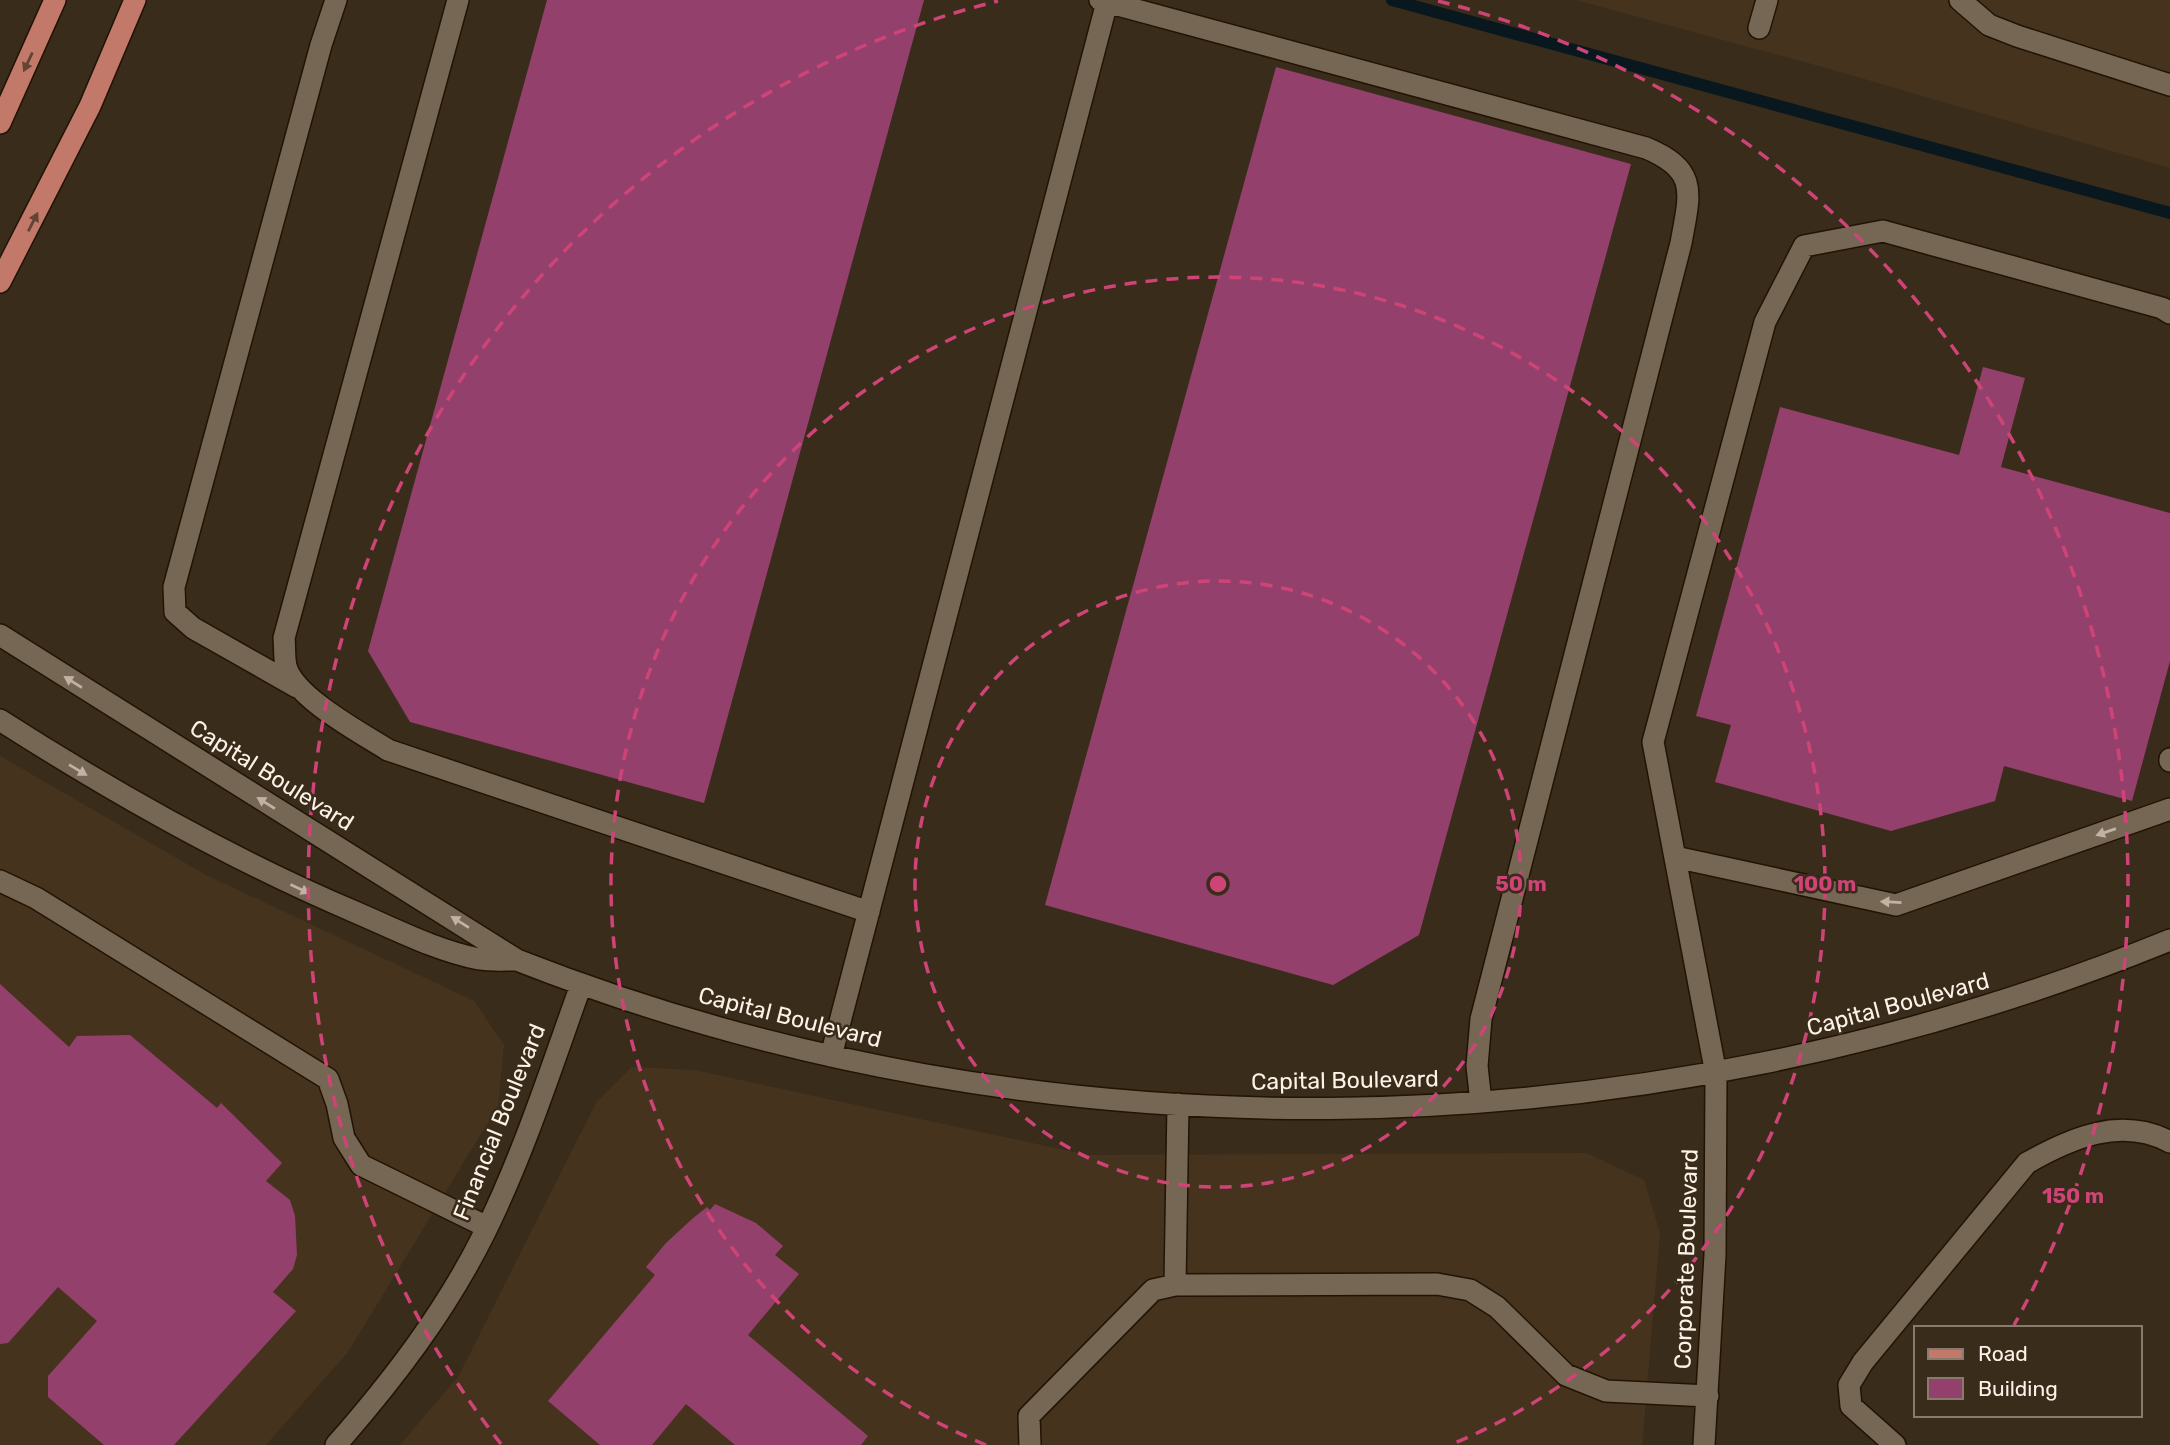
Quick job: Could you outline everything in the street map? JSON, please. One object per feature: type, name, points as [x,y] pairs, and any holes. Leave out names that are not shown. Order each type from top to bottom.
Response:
[{"type":"main road","points":[[0,123],[55,0]]},
{"type":"main road","points":[[0,282],[90,106],[135,0]]},
{"type":"street","points":[[336,0],[317,58],[174,587],[175,612],[192,628],[303,691],[340,720],[388,750],[869,912]]},
{"type":"street","points":[[303,691],[286,668],[284,638],[458,0]]},
{"type":"street","points":[[1759,28],[1767,0]]},
{"type":"street","points":[[1960,0],[1989,25],[2007,33],[2170,85]]},
{"type":"street","points":[[831,1056],[1103,1],[1646,148],[1669,158],[1686,175],[1690,196],[1681,243],[1481,1018],[1477,1066],[1481,1102]]},
{"type":"street","name":"Corporate Boulevard","points":[[1704,1445],[1715,1255],[1716,1074],[1653,742],[1765,322],[1804,246],[1883,232],[2162,308],[2170,313]]},
{"type":"street","name":"Capital Boulevard","points":[[0,635],[517,960],[581,985],[762,1040],[962,1081],[1113,1100],[1262,1109],[1408,1107],[1556,1097],[1716,1074],[1804,1057],[1946,1021],[2077,978],[2170,940]]},
{"type":"street","name":"Capital Boulevard","points":[[0,720],[158,817],[224,853],[313,895],[415,938],[480,959],[517,960]]},
{"type":"street","points":[[1675,857],[1896,905],[2170,809]]},
{"type":"street","points":[[0,881],[36,898],[328,1079],[337,1104],[344,1138],[361,1165],[487,1227]]},
{"type":"street","name":"Financial Boulevard","points":[[336,1445],[381,1394],[437,1315],[487,1227],[524,1144],[581,985]]},
{"type":"street","points":[[1175,1285],[1178,1104]]},
{"type":"street","points":[[1895,1445],[1851,1406],[1849,1385],[1863,1362],[2027,1163],[2064,1143],[2117,1129],[2141,1132],[2170,1142]]},
{"type":"street","points":[[1030,1445],[1029,1416],[1153,1290],[1175,1285],[1437,1284],[1470,1290],[1497,1307],[1566,1375],[1606,1391],[1707,1396]]},
{"type":"shaded area","points":[[1576,0],[2170,0],[2170,168],[1830,69]]},
{"type":"shaded area","points":[[0,756],[206,875],[474,1001],[504,1045],[498,1106],[348,1352],[266,1445],[0,1445]]},
{"type":"shaded area","points":[[632,1067],[694,1070],[1088,1155],[1586,1153],[1644,1180],[1660,1233],[1642,1445],[400,1445],[458,1377],[596,1103]]},
{"type":"building","points":[[547,0],[924,0],[704,803],[410,722],[368,651]]},
{"type":"building","points":[[1276,67],[1631,164],[1419,935],[1333,985],[1045,905]]},
{"type":"building","points":[[1983,367],[2025,378],[2001,467],[2170,513],[2170,661],[2132,801],[2004,766],[1995,801],[1891,831],[1715,782],[1731,725],[1696,716],[1780,407],[1959,455]]},
{"type":"building","points":[[0,984],[69,1047],[77,1036],[130,1035],[217,1108],[221,1103],[282,1163],[266,1181],[290,1200],[295,1216],[297,1255],[293,1269],[273,1292],[296,1311],[174,1445],[104,1445],[48,1397],[48,1376],[97,1321],[58,1287],[8,1343],[0,1344]]},
{"type":"building","points":[[715,1204],[756,1223],[783,1246],[775,1255],[799,1274],[748,1335],[868,1436],[861,1445],[735,1445],[686,1404],[652,1445],[600,1445],[548,1401],[655,1275],[646,1267],[666,1243],[707,1207],[710,1210]]},
{"type":"waterway","points":[[1392,0],[2170,213]]}]
